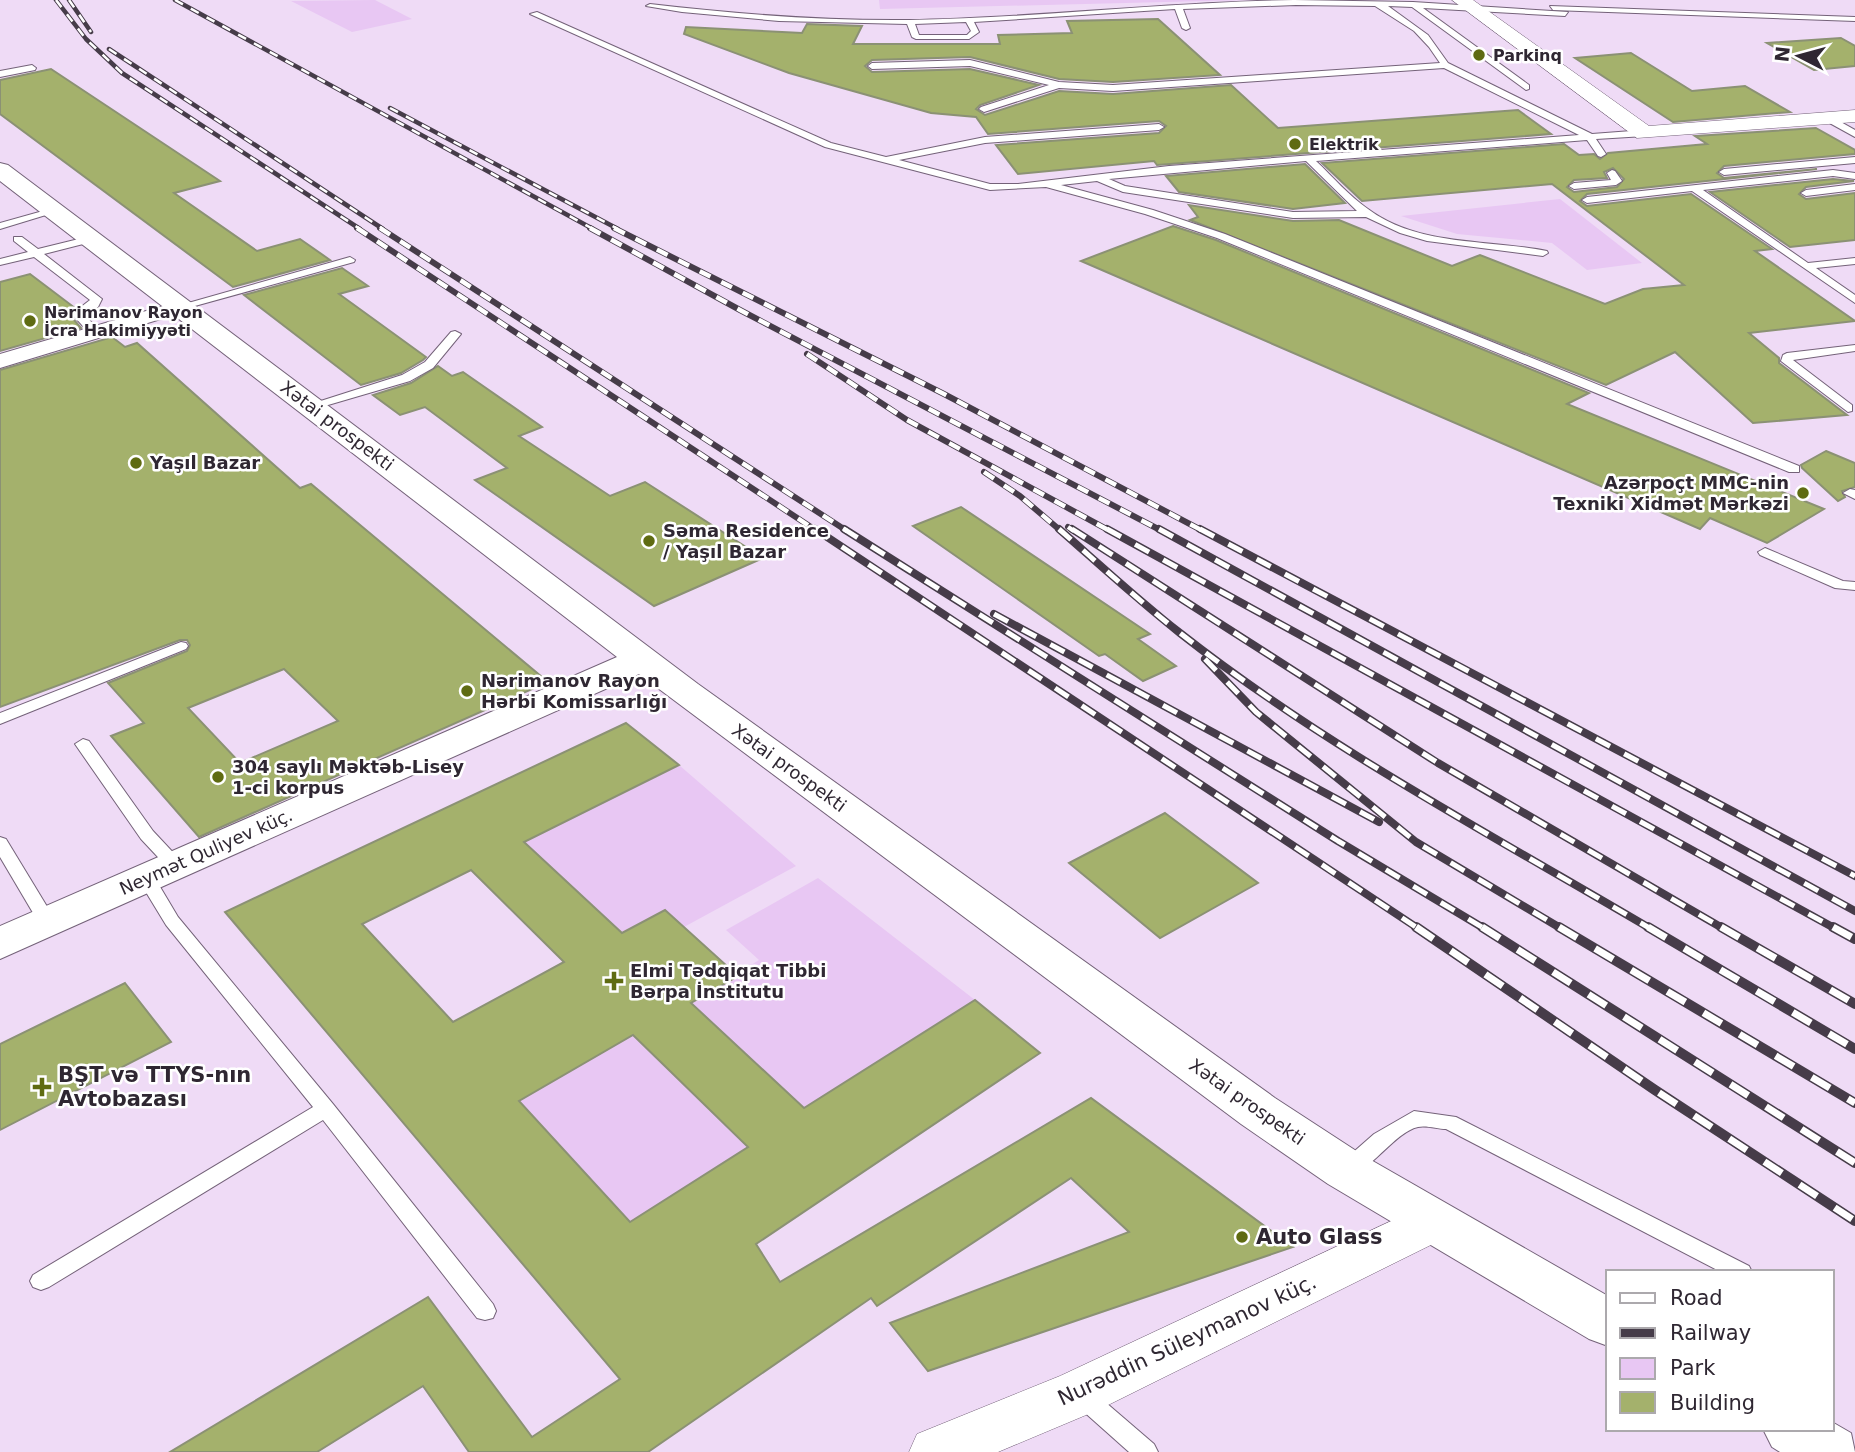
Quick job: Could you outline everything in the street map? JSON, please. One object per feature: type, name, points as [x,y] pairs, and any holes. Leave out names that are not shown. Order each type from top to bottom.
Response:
[{"type":"main road","name":"Xətai prospekti","points":[[0,171],[643,659],[1258,1111],[1346,1170],[1606,1321]]},
{"type":"main road","name":"Neymət Quliyev küç.","points":[[0,944],[643,659]]},
{"type":"main road","points":[[1795,1431],[1831,1452]]},
{"type":"street","points":[[1467,4],[1646,133],[1855,117]]},
{"type":"street","points":[[0,361],[180,307]]},
{"type":"street","name":"Nurəddin Süleymanov küç.","points":[[937,1452],[1079,1393],[1434,1221]]},
{"type":"lane","points":[[1376,3],[1422,32],[1436,46],[1445,65]]},
{"type":"lane","points":[[650,6],[785,19],[910,22],[1178,6],[1376,3],[1467,4],[1564,15]]},
{"type":"lane","points":[[1413,4],[1526,87]]},
{"type":"lane","points":[[1178,6],[1186,28]]},
{"type":"lane","points":[[1509,10],[1541,8],[1855,19]]},
{"type":"lane","points":[[534,14],[828,145],[990,187],[1308,158],[1646,133]]},
{"type":"lane","points":[[910,22],[916,37],[947,39],[974,35],[968,18]]},
{"type":"lane","points":[[872,66],[970,63],[1059,85],[1114,88],[1193,85],[1445,65],[1590,137],[1601,154]]},
{"type":"lane","points":[[0,74],[33,68]]},
{"type":"lane","points":[[984,109],[1059,85]]},
{"type":"lane","points":[[1829,119],[1855,134]]},
{"type":"lane","points":[[885,160],[985,140],[1159,127]]},
{"type":"lane","points":[[1308,158],[1367,214],[1388,225],[1462,245],[1543,253]]},
{"type":"lane","points":[[1724,172],[1855,160]]},
{"type":"lane","points":[[1574,186],[1613,183],[1617,181],[1612,173]]},
{"type":"lane","points":[[1587,200],[1833,173],[1855,176]]},
{"type":"lane","points":[[1097,177],[1124,189],[1293,215],[1367,214]]},
{"type":"lane","points":[[1041,183],[1149,212],[1222,236],[1794,469]]},
{"type":"lane","points":[[1806,193],[1855,187]]},
{"type":"lane","points":[[1693,188],[1855,300]]},
{"type":"lane","points":[[0,226],[54,211]]},
{"type":"lane","points":[[18,239],[96,299],[94,305],[78,314],[95,333]]},
{"type":"lane","points":[[0,262],[92,239]]},
{"type":"lane","points":[[180,307],[350,260]]},
{"type":"lane","points":[[1806,266],[1855,261]]},
{"type":"lane","points":[[311,406],[406,378],[429,365],[455,334]]},
{"type":"lane","points":[[1848,408],[1787,361],[1787,357],[1855,348]]},
{"type":"lane","points":[[1765,552],[1840,584],[1855,586]]},
{"type":"lane","points":[[0,719],[181,646]]},
{"type":"lane","points":[[83,744],[147,835],[161,872],[172,921],[326,1109],[485,1311]]},
{"type":"lane","points":[[0,843],[48,923]]},
{"type":"lane","points":[[41,1281],[326,1109]]},
{"type":"lane","points":[[1346,1170],[1381,1140],[1414,1119],[1449,1122],[1737,1270]]},
{"type":"lane","points":[[1079,1393],[1146,1452]]},
{"type":"green space","points":[[375,0],[412,19],[352,32],[291,1]]},
{"type":"green space","points":[[879,0],[1245,0],[880,9]]},
{"type":"green space","points":[[1560,199],[1642,263],[1587,270],[1552,243],[1457,234],[1401,216]]},
{"type":"green space","points":[[679,765],[796,866],[684,927],[665,910],[622,933],[524,842]]},
{"type":"green space","points":[[818,878],[975,1000],[804,1108],[691,1003],[759,960],[726,930]]},
{"type":"green space","points":[[633,1035],[748,1147],[630,1222],[519,1101]]},
{"type":"building","points":[[1158,19],[1220,75],[1113,82],[1059,79],[970,57],[872,60],[865,66],[872,72],[970,69],[1039,85],[980,105],[976,109],[985,115],[1059,91],[1113,94],[1231,85],[1278,128],[1518,110],[1551,134],[1157,165],[1154,161],[1018,174],[996,145],[1159,133],[1166,126],[1159,121],[988,134],[976,117],[931,113],[789,73],[684,34],[686,27],[802,33],[807,24],[862,26],[853,44],[1000,44],[998,35],[1072,33],[1067,21]]},
{"type":"building","points":[[1841,38],[1855,46],[1855,66],[1814,70],[1767,43]]},
{"type":"building","points":[[1631,53],[1692,91],[1745,86],[1790,112],[1673,122],[1575,58]]},
{"type":"building","points":[[51,69],[220,181],[174,193],[257,251],[300,239],[330,260],[233,287],[0,114],[0,80]]},
{"type":"building","points":[[1816,128],[1855,150],[1855,154],[1724,166],[1717,173],[1724,178],[1817,169],[1587,194],[1580,201],[1587,206],[1691,194],[1772,249],[1755,251],[1855,321],[1749,333],[1779,358],[1779,363],[1847,415],[1753,423],[1675,352],[1606,385],[1190,220],[1198,217],[1189,205],[1293,221],[1339,220],[1452,266],[1480,255],[1605,304],[1643,289],[1684,285],[1552,184],[1362,201],[1322,163],[1564,144],[1579,155],[1594,154],[1600,159],[1608,153],[1707,144],[1695,136]],"holes":[[[1613,168],[1624,179],[1617,187],[1574,192],[1567,187],[1574,180],[1607,178],[1604,172]]]},
{"type":"building","points":[[1305,164],[1345,203],[1293,209],[1179,192],[1166,176]]},
{"type":"building","points":[[1833,179],[1854,181],[1806,187],[1799,194],[1806,199],[1855,193],[1855,240],[1790,247],[1710,192]]},
{"type":"building","points":[[1173,226],[1216,240],[1589,393],[1567,404],[1824,509],[1767,543],[1710,518],[1700,529],[1081,261]]},
{"type":"building","points":[[342,268],[368,286],[339,294],[426,357],[423,360],[401,373],[361,385],[244,295]]},
{"type":"building","points":[[30,274],[75,308],[69,314],[81,328],[0,351],[0,282]]},
{"type":"building","points":[[112,337],[125,347],[137,343],[300,488],[311,484],[548,682],[199,837],[111,736],[144,723],[108,683],[187,651],[190,645],[187,640],[180,640],[0,707],[0,370]],"holes":[[[284,669],[338,721],[240,763],[188,708]]]},
{"type":"building","points":[[438,366],[452,376],[463,372],[542,427],[519,436],[610,496],[645,482],[763,558],[654,606],[475,480],[507,468],[425,407],[400,415],[373,395],[411,383]]},
{"type":"building","points":[[1826,451],[1855,463],[1855,487],[1842,491],[1845,497],[1838,501],[1801,465]]},
{"type":"building","points":[[961,507],[1150,634],[1138,639],[1176,666],[1143,681],[1105,654],[1099,656],[913,526]]},
{"type":"building","points":[[626,723],[679,765],[524,842],[622,933],[665,910],[738,976],[691,1003],[804,1108],[975,1000],[1040,1053],[756,1244],[780,1282],[1091,1098],[1293,1247],[928,1371],[890,1323],[1129,1232],[1071,1178],[877,1306],[871,1298],[648,1452],[469,1452],[423,1386],[317,1452],[170,1452],[428,1297],[532,1437],[620,1379],[225,912]],"holes":[[[471,870],[564,962],[453,1022],[362,924]],[[633,1035],[748,1147],[630,1222],[519,1101]]]},
{"type":"building","points":[[1165,813],[1258,883],[1160,938],[1069,863]]},
{"type":"building","name":"BŞT və TTYS-nın Avtobazası","points":[[125,983],[171,1042],[0,1130],[0,1044]]},
{"type":"railway","points":[[56,0],[86,39],[122,73],[360,229]]},
{"type":"railway","points":[[69,0],[91,32]]},
{"type":"railway","points":[[175,0],[593,229]]},
{"type":"railway","points":[[109,49],[383,229]]},
{"type":"railway","points":[[390,108],[618,229]]},
{"type":"railway","points":[[357,228],[817,531]]},
{"type":"railway","points":[[380,228],[847,531]]},
{"type":"railway","points":[[590,228],[740,310],[1162,531]]},
{"type":"railway","points":[[614,228],[944,394],[1203,531]]},
{"type":"railway","points":[[807,354],[907,420],[1110,531]]},
{"type":"railway","points":[[984,472],[1020,496],[1061,531]]},
{"type":"railway","points":[[1068,527],[1074,531]]},
{"type":"railway","points":[[815,529],[1417,927]]},
{"type":"railway","points":[[844,529],[1338,841],[1485,929]]},
{"type":"railway","points":[[1059,529],[1180,633],[1292,714],[1410,788],[1651,929]]},
{"type":"railway","points":[[1072,529],[1438,763],[1724,929]]},
{"type":"railway","points":[[1107,529],[1836,929]]},
{"type":"railway","points":[[1159,529],[1855,911]]},
{"type":"railway","points":[[1200,529],[1855,876]]},
{"type":"railway","points":[[994,614],[1379,822]]},
{"type":"railway","points":[[1205,659],[1256,712],[1416,842],[1562,929]]},
{"type":"railway","points":[[1417,927],[1655,1090],[1855,1221]]},
{"type":"railway","points":[[1482,927],[1855,1163]]},
{"type":"railway","points":[[1559,927],[1855,1103]]},
{"type":"railway","points":[[1648,927],[1855,1049]]},
{"type":"railway","points":[[1721,927],[1855,1004]]},
{"type":"railway","points":[[1833,927],[1855,939]]},
{"type":"place","name":"Parkinq","points":[[1479,55]]},
{"type":"place","name":"Elektrik","points":[[1295,144]]},
{"type":"place","name":"Nərimanov Rayon İcra Hakimiyyəti","points":[[30,321]]},
{"type":"place","name":"Yaşıl Bazar","points":[[136,463]]},
{"type":"place","name":"Azərpoçt MMC-nin Texniki Xidmət Mərkəzi","points":[[1803,493]]},
{"type":"place","name":"Səma Residence / Yaşıl Bazar","points":[[649,541]]},
{"type":"place","name":"Nərimanov Rayon Hərbi Komissarlığı","points":[[467,691]]},
{"type":"place","name":"304 saylı Məktəb-Lisey 1-ci korpus","points":[[218,777]]},
{"type":"place","name":"Elmi Tədqiqat Tibbi Bərpa İnstitutu","points":[[614,981]]},
{"type":"place","name":"BŞT və TTYS-nın Avtobazası","points":[[42,1087]]},
{"type":"place","name":"Auto Glass","points":[[1242,1237]]}]
